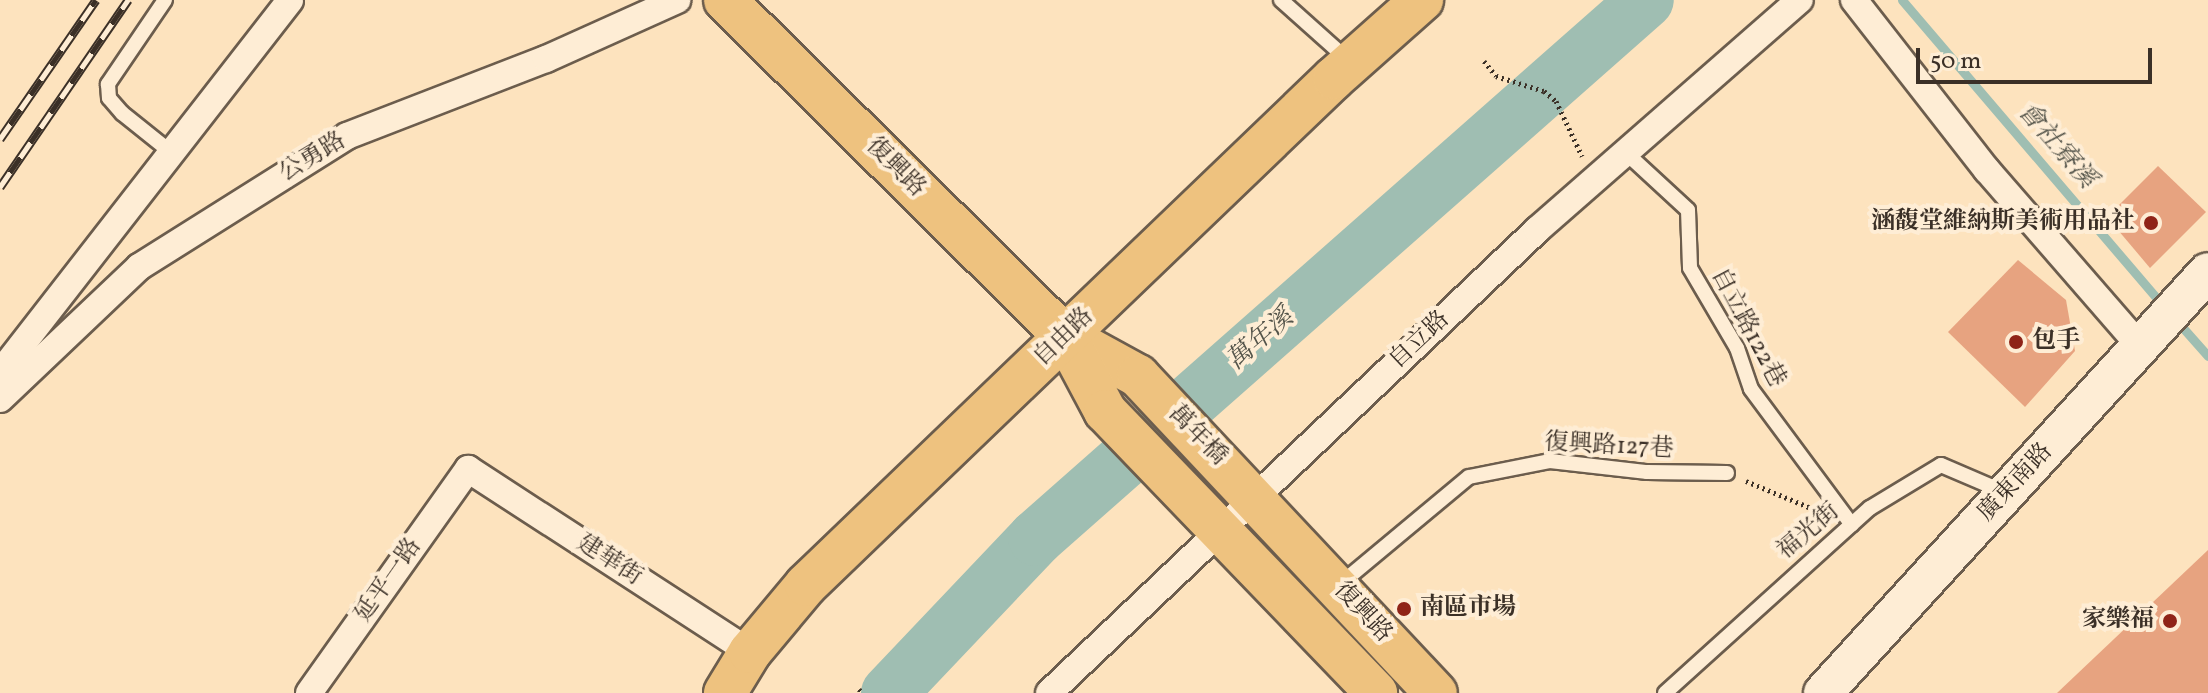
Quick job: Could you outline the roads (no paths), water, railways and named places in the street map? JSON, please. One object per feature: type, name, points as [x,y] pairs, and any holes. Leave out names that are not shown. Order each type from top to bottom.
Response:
[{"type":"main road","name":"復興路","points":[[725,0],[1065,336],[1138,376]]},
{"type":"main road","name":"自由路","points":[[725,693],[750,652],[806,585],[1351,63],[1422,0]]},
{"type":"main road","name":"復興路","points":[[1065,336],[1105,411]]},
{"type":"main road","name":"萬年橋","points":[[1138,376],[1255,496]]},
{"type":"main road","name":"萬年橋","points":[[1105,411],[1218,531]]},
{"type":"main road","name":"復興路","points":[[1255,496],[1436,693]]},
{"type":"main road","name":"復興路","points":[[1218,531],[1376,693]]},
{"type":"street","points":[[0,373],[290,0]]},
{"type":"street","name":"公勇路","points":[[0,399],[139,267],[347,136],[546,59],[677,0]]},
{"type":"street","name":"自立路","points":[[1049,693],[1624,151],[1800,0]]},
{"type":"street","points":[[1854,0],[1987,170],[2161,322]]},
{"type":"street","name":"廣東南路","points":[[1823,693],[2208,272]]},
{"type":"street","name":"建華街","points":[[468,469],[750,652]]},
{"type":"street","name":"延平一路","points":[[309,693],[468,469]]},
{"type":"lane","points":[[165,0],[108,84],[109,98],[122,113],[172,153]]},
{"type":"lane","points":[[1281,0],[1351,63]]},
{"type":"lane","name":"自立路122巷","points":[[1624,151],[1688,210],[1690,268],[1737,348],[1751,389],[1852,525]]},
{"type":"lane","name":"復興路127巷","points":[[1337,586],[1469,477],[1550,461],[1647,472],[1727,473]]},
{"type":"lane","name":"福光街","points":[[1665,693],[1812,555],[1870,508],[1941,465],[2005,492]]},
{"type":"waterway","name":"萬年溪","points":[[889,693],[1036,538],[1646,0]]},
{"type":"waterway","name":"會社寮溪","points":[[1902,0],[2163,306]]},
{"type":"waterway","name":"會社寮溪","points":[[2176,320],[2208,356]]},
{"type":"railway","points":[[0,139],[96,0]]},
{"type":"railway","points":[[0,187],[128,0]]},
{"type":"place","name":"涵馥堂維納斯美術用品社","points":[[2151,223]]},
{"type":"place","name":"包手","points":[[2016,342]]},
{"type":"place","name":"南區市場","points":[[1404,609]]},
{"type":"place","name":"家樂福","points":[[2170,621]]}]
